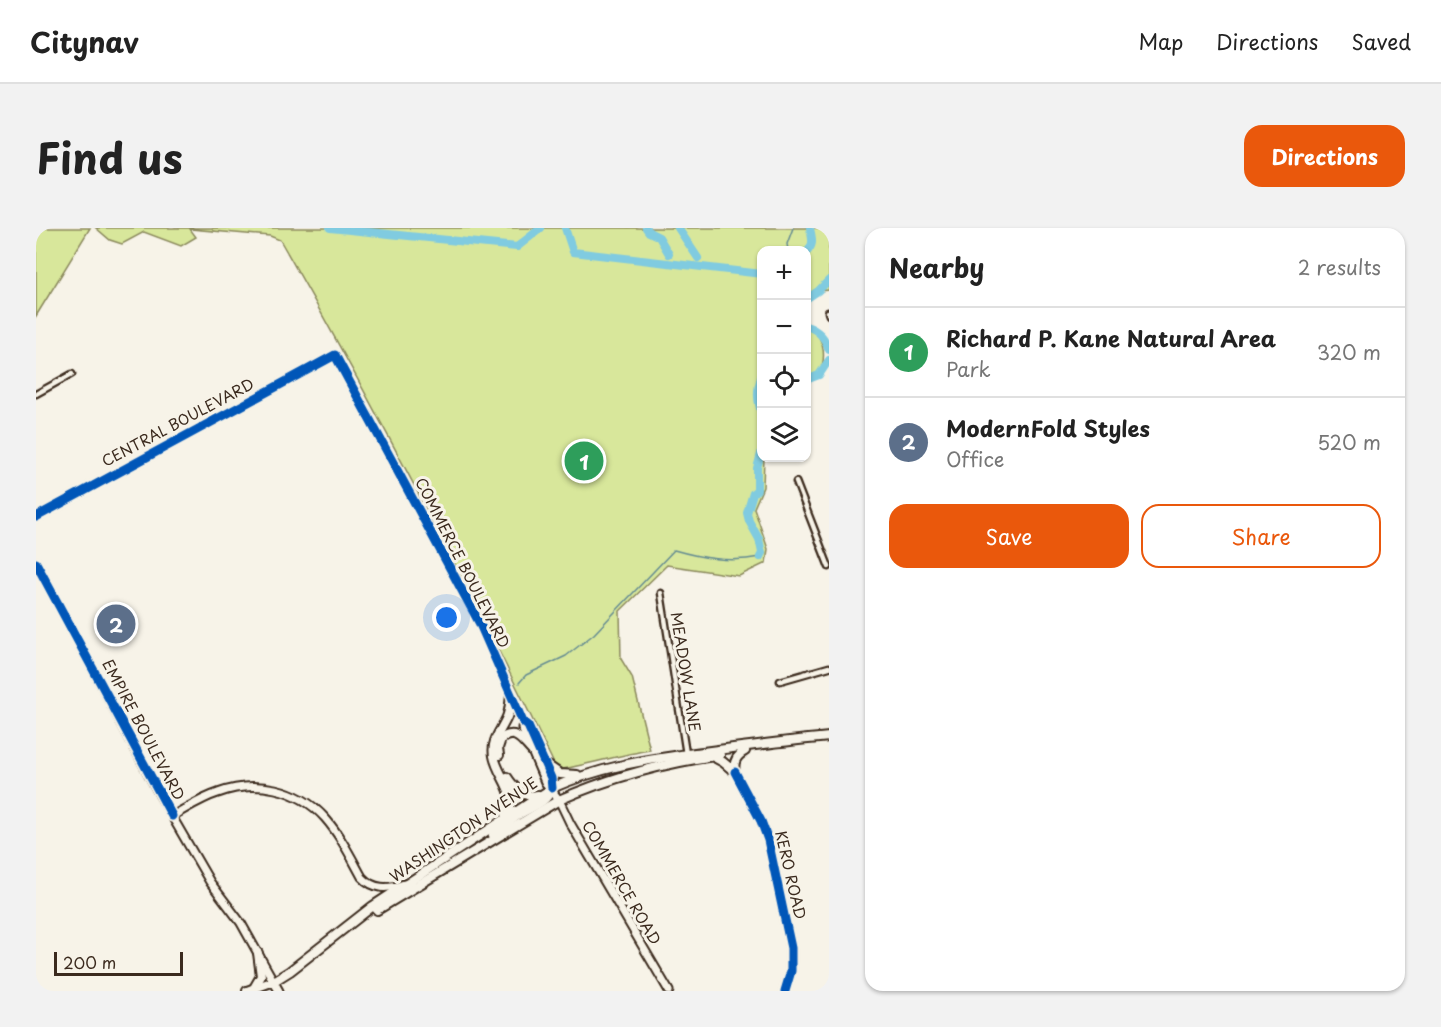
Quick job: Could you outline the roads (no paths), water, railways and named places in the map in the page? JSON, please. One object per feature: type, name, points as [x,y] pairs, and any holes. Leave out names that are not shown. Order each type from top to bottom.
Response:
[{"type":"main road","points":[[504,818],[512,800],[496,762],[494,750],[495,738],[508,712],[511,694]]},
{"type":"main road","points":[[532,751],[518,736],[512,734],[501,739],[498,748],[499,759],[513,787],[532,796],[540,795]]},
{"type":"main road","name":"WASHINGTON AVENUE","points":[[250,990],[274,981],[290,971],[373,906],[552,788],[605,768],[686,754],[829,737]]},
{"type":"main road","name":"WASHINGTON AVENUE","points":[[337,934],[559,800],[587,788],[640,770],[711,756],[829,742]]},
{"type":"main road","points":[[735,772],[736,759],[745,751]]},
{"type":"main road","points":[[711,756],[735,772]]},
{"type":"main road","points":[[544,763],[560,774],[581,776]]},
{"type":"main road","points":[[476,849],[517,816],[544,800],[552,788]]},
{"type":"main road","points":[[250,990],[261,976],[258,953]]},
{"type":"street","name":"CENTRAL BOULEVARD","points":[[36,518],[335,356]]},
{"type":"street","name":"COMMERCE BOULEVARD","points":[[335,356],[479,622],[523,722],[528,726],[551,778],[552,788]]},
{"type":"street","points":[[36,394],[72,374]]},
{"type":"street","points":[[796,482],[829,567]]},
{"type":"street","name":"EMPIRE BOULEVARD","points":[[36,563],[172,816],[210,882],[241,923],[279,991]]},
{"type":"street","name":"MEADOW LANE","points":[[661,593],[686,754]]},
{"type":"street","points":[[780,681],[829,667]]},
{"type":"street","name":"COMMERCE BOULEVARD","points":[[523,722],[522,728],[545,782],[552,788]]},
{"type":"street","name":"KERO ROAD","points":[[735,772],[761,821],[768,840],[791,948],[792,964],[785,991]]},
{"type":"street","points":[[172,816],[225,790],[250,786],[280,790],[304,801],[324,817],[362,876],[370,884],[386,888],[412,881]]},
{"type":"street","name":"COMMERCE ROAD","points":[[552,788],[570,823],[669,991]]},
{"type":"waterway","points":[[330,228],[517,247],[541,228]]},
{"type":"waterway","points":[[565,228],[573,252],[757,273]]},
{"type":"waterway","points":[[646,228],[659,237],[669,254]]},
{"type":"waterway","points":[[678,228],[698,258]]},
{"type":"waterway","points":[[787,246],[793,228]]},
{"type":"waterway","points":[[810,228],[811,246]]},
{"type":"waterway","points":[[811,296],[829,280]]},
{"type":"waterway","points":[[811,328],[821,335],[829,350]]},
{"type":"waterway","points":[[811,378],[819,375],[829,360]]},
{"type":"waterway","points":[[759,462],[757,490],[753,493],[747,513],[759,539],[762,553],[760,557]]},
{"type":"waterway","points":[[519,683],[526,675],[566,656],[594,634],[674,550],[716,559],[738,560],[760,557]]},
{"type":"place","name":"Richard P. Kane Natural Area","points":[[584,461]]},
{"type":"place","name":"ModernFold Styles","points":[[116,624]]}]
